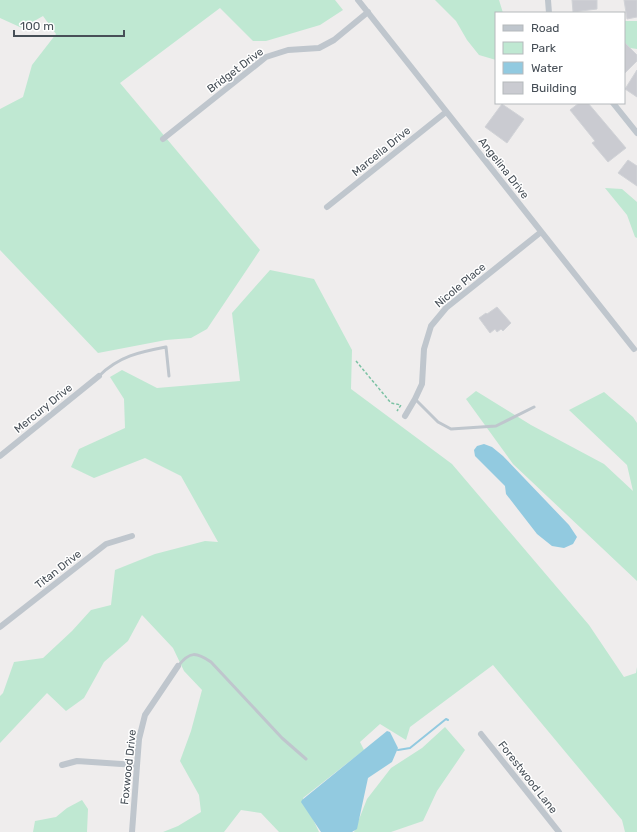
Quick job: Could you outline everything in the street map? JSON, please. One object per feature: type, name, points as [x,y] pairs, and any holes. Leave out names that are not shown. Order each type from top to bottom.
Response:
[{"type":"street","name":"Angelina Drive","points":[[358,0],[634,349]]},
{"type":"street","points":[[548,0],[549,12]]},
{"type":"street","name":"Bridget Drive","points":[[163,139],[266,57],[288,50],[319,48],[334,40],[368,12]]},
{"type":"street","points":[[614,104],[637,133]]},
{"type":"street","name":"Marcella Drive","points":[[327,207],[446,112]]},
{"type":"street","name":"Nicole Place","points":[[405,416],[416,399],[422,384],[424,349],[431,326],[446,308],[541,232]]},
{"type":"street","name":"Mercury Drive","points":[[0,456],[100,376]]},
{"type":"street","name":"Titan Drive","points":[[0,627],[106,544],[132,536]]},
{"type":"street","name":"Foxwood Drive","points":[[132,832],[136,765],[139,739],[145,715],[178,666]]},
{"type":"street","name":"Forestwood Lane","points":[[481,734],[559,832]]},
{"type":"street","points":[[62,765],[77,761],[136,765]]},
{"type":"lane","points":[[100,376],[109,366],[138,352],[166,347],[168,376]]},
{"type":"lane","points":[[416,399],[438,422],[451,428],[496,426],[534,407]]},
{"type":"lane","points":[[178,666],[191,654],[200,655],[211,662],[282,738],[306,759]]},
{"type":"path","points":[[356,361],[391,403],[401,405],[397,410]]},
{"type":"green space","points":[[0,0],[335,0],[343,10],[320,25],[266,41],[253,41],[220,8],[120,83],[260,250],[207,329],[191,338],[166,340],[98,353],[0,250],[0,109],[23,97],[32,65],[56,34],[43,16],[22,28],[0,18]]},
{"type":"green space","points":[[435,0],[499,0],[503,12],[495,12],[495,60],[479,55],[467,40],[456,21]]},
{"type":"green space","points":[[625,21],[637,21],[637,49],[625,47]]},
{"type":"green space","points":[[605,188],[622,189],[637,202],[637,238],[635,237],[627,215]]},
{"type":"green space","points":[[270,270],[314,279],[352,350],[351,389],[452,464],[589,625],[624,677],[636,673],[637,667],[637,832],[625,832],[622,820],[493,665],[410,727],[406,740],[380,724],[360,742],[364,750],[303,798],[319,832],[279,832],[261,813],[241,810],[224,832],[163,832],[178,826],[201,812],[199,795],[180,761],[191,731],[202,690],[184,671],[173,648],[142,615],[128,641],[104,662],[84,698],[66,711],[47,693],[0,743],[0,696],[3,693],[14,662],[43,658],[72,631],[91,610],[111,605],[115,570],[155,554],[205,541],[218,542],[181,476],[145,458],[94,478],[71,467],[79,449],[125,428],[124,399],[110,377],[122,370],[157,388],[240,381],[232,313]]},
{"type":"green space","points":[[476,391],[531,425],[604,464],[633,491],[627,465],[569,410],[604,392],[633,417],[637,423],[637,581],[513,464],[466,399]]},
{"type":"green space","points":[[445,727],[465,750],[437,791],[423,821],[391,832],[354,832],[367,799],[391,768],[422,748]]},
{"type":"green space","points":[[82,800],[88,809],[87,832],[33,832],[35,821],[56,817],[67,808]]},
{"type":"water","points":[[484,444],[492,447],[503,456],[569,525],[577,537],[573,544],[564,548],[552,546],[537,534],[506,494],[505,486],[475,456],[474,450],[477,446]]},
{"type":"water","points":[[387,731],[390,732],[398,748],[392,762],[368,778],[357,829],[352,832],[321,832],[301,802],[302,800]]},
{"type":"building","points":[[572,0],[597,0],[597,9],[573,12]]},
{"type":"building","points":[[624,0],[637,0],[637,17],[627,19]]},
{"type":"building","points":[[625,43],[637,55],[637,61],[625,73]]},
{"type":"building","points":[[637,70],[637,97],[625,89]]},
{"type":"building","points":[[502,104],[524,119],[507,143],[485,127]]},
{"type":"building","points":[[578,104],[589,104],[626,148],[608,162],[592,143],[595,141],[570,110]]},
{"type":"building","points":[[628,160],[637,166],[637,186],[618,173]]},
{"type":"building","points":[[497,307],[511,323],[503,331],[501,329],[497,332],[495,329],[490,333],[479,318]]},
{"type":"waterway","points":[[398,750],[410,748],[446,719],[448,720]]}]
